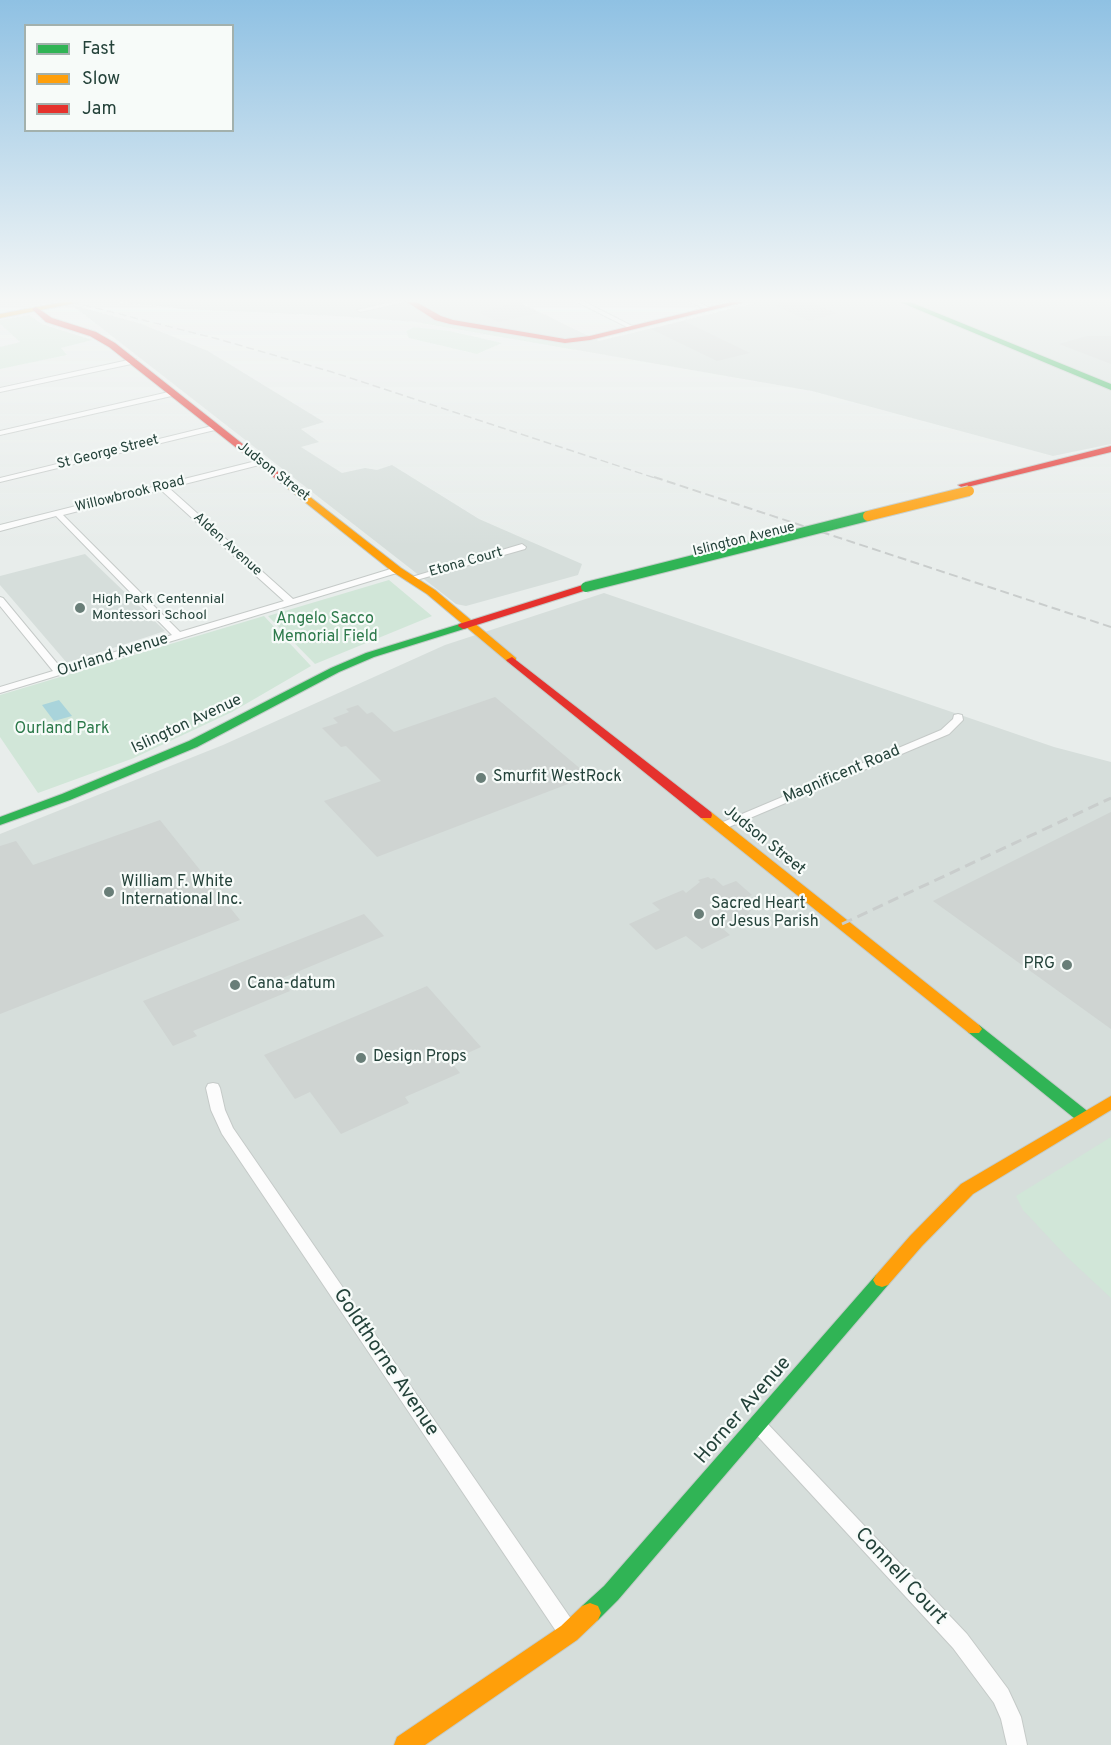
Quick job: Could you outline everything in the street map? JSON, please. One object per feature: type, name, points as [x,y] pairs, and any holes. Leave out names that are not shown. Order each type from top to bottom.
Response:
[{"type":"street","points":[[0,390],[30,383]]},
{"type":"street","name":"Judson Street","points":[[161,383],[413,581],[425,594],[508,657],[1085,1118]]},
{"type":"street","points":[[0,433],[173,393]]},
{"type":"street","name":"St George Street","points":[[0,480],[216,427]]},
{"type":"street","name":"Islington Avenue","points":[[1066,464],[1111,449]]},
{"type":"street","name":"Islington Avenue","points":[[0,821],[66,797],[194,744],[334,670],[384,651],[416,633],[463,622],[583,584],[1066,464],[1111,456]]},
{"type":"street","name":"Willowbrook Road","points":[[0,528],[260,462]]},
{"type":"street","name":"Alden Avenue","points":[[163,487],[291,602]]},
{"type":"street","points":[[58,514],[178,636]]},
{"type":"street","name":"Etona Court","points":[[413,581],[522,548]]},
{"type":"street","name":"Ourland Avenue","points":[[0,690],[397,570]]},
{"type":"street","points":[[0,600],[59,672]]},
{"type":"street","name":"Magnificent Road","points":[[720,827],[945,732],[958,720],[958,717]]},
{"type":"street","name":"Goldthorne Avenue","points":[[213,1088],[218,1110],[227,1130],[569,1633]]},
{"type":"street","name":"Horner Avenue","points":[[405,1745],[569,1633],[646,1556],[944,1210],[979,1180],[1111,1102]]},
{"type":"street","name":"Connell Court","points":[[758,1425],[960,1641],[1000,1696],[1011,1717],[1017,1745]]},
{"type":"shaded area","points":[[173,383],[261,383],[324,422],[301,429],[319,442],[301,447],[342,473],[365,468],[377,470],[392,465],[479,519],[582,564],[578,575],[466,606],[456,604]]},
{"type":"shaded area","points":[[769,383],[1111,383],[1111,444],[1053,456],[812,391]]},
{"type":"shaded area","name":"High Park Centennial Montessori School","points":[[85,554],[165,631],[67,663],[0,585],[0,576]]},
{"type":"shaded area","points":[[604,593],[1054,747],[1111,762],[1111,1745],[0,1745],[0,834],[223,745],[445,645]]},
{"type":"green space","name":"Angelo Sacco Memorial Field","points":[[389,580],[432,616],[315,664],[268,616]]},
{"type":"green space","name":"Ourland Park","points":[[264,616],[311,666],[232,712],[134,758],[38,793],[0,737],[0,695]]},
{"type":"green space","points":[[1111,1137],[1111,1298],[1067,1257],[1023,1210],[1016,1196]]},
{"type":"water","points":[[59,700],[72,716],[54,721],[42,705]]},
{"type":"building","name":"Smurfit WestRock","points":[[495,697],[589,776],[377,857],[324,801],[381,781],[346,746],[341,747],[322,728],[338,723],[333,718],[349,712],[346,709],[358,705],[367,714],[372,712],[394,732]]},
{"type":"building","name":"PRG","points":[[1111,812],[1111,1029],[933,901]]},
{"type":"building","name":"William F. White International Inc.","points":[[160,820],[240,920],[0,1014],[0,846],[16,841],[33,865]]},
{"type":"building","name":"Sacred Heart of Jesus Parish","points":[[714,878],[723,886],[736,881],[752,895],[740,900],[751,910],[744,922],[723,929],[730,935],[702,949],[686,936],[656,950],[629,924],[660,910],[652,903],[683,890],[686,893],[700,882],[698,880]]},
{"type":"building","name":"Cana-datum","points":[[364,914],[384,936],[280,979],[290,991],[193,1031],[197,1036],[173,1046],[143,1001]]},
{"type":"building","name":"Design Props","points":[[427,986],[481,1047],[450,1061],[460,1073],[405,1097],[409,1103],[341,1134],[310,1092],[295,1099],[264,1055]]},
{"type":"railway","points":[[367,383],[658,479]]},
{"type":"railway","points":[[654,477],[1111,627]]},
{"type":"railway","points":[[842,924],[1111,798]]},
{"type":"traffic: fast","points":[[1102,383],[1111,387]]},
{"type":"traffic: fast","points":[[586,587],[868,516]]},
{"type":"traffic: fast","points":[[0,821],[66,797],[193,744],[335,670],[370,655],[463,626]]},
{"type":"traffic: fast","points":[[974,1029],[1085,1118]]},
{"type":"traffic: fast","points":[[590,1613],[611,1593],[882,1280]]},
{"type":"traffic: slow","points":[[284,481],[397,570],[431,592],[512,660]]},
{"type":"traffic: slow","points":[[868,516],[969,491]]},
{"type":"traffic: slow","points":[[706,815],[974,1029]]},
{"type":"traffic: slow","points":[[882,1280],[967,1189],[1111,1102]]},
{"type":"traffic: slow","points":[[405,1745],[569,1633],[590,1613]]},
{"type":"traffic: jam","points":[[161,383],[284,481]]},
{"type":"traffic: jam","points":[[963,485],[1111,449]]},
{"type":"traffic: jam","points":[[463,626],[586,587]]},
{"type":"traffic: jam","points":[[512,660],[706,815]]},
{"type":"place","name":"High Park Centennial Montessori School","points":[[80,608]]},
{"type":"place","name":"Smurfit WestRock","points":[[481,778]]},
{"type":"place","name":"William F. White International Inc.","points":[[109,892]]},
{"type":"place","name":"Sacred Heart of Jesus Parish","points":[[699,914]]},
{"type":"place","name":"PRG","points":[[1067,965]]},
{"type":"place","name":"Cana-datum","points":[[235,985]]},
{"type":"place","name":"Design Props","points":[[361,1058]]}]
